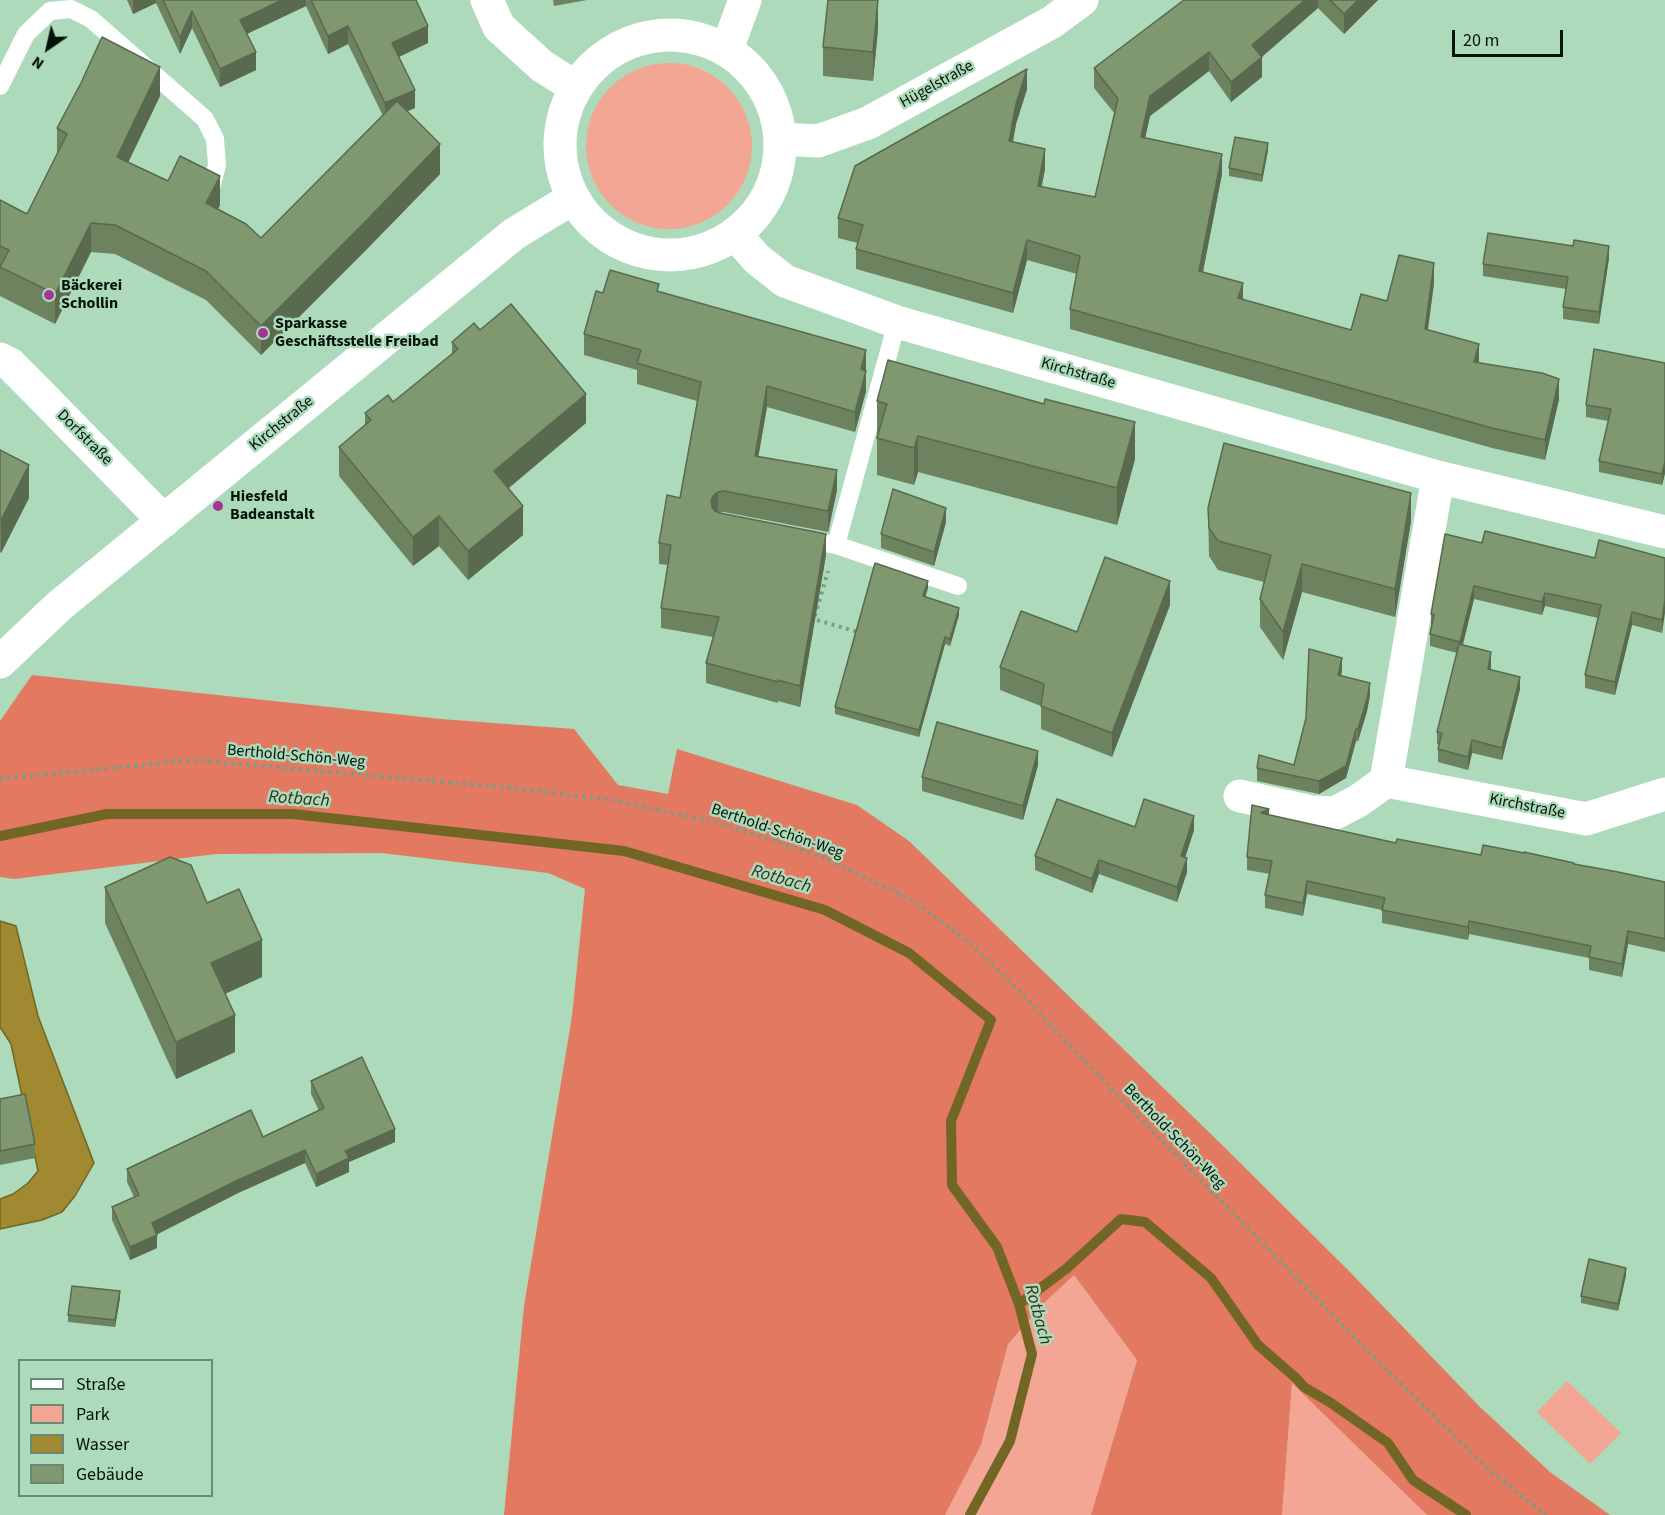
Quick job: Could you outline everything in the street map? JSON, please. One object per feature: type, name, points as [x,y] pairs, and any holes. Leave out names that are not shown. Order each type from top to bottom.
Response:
[{"type":"street","points":[[487,0],[500,27],[542,66],[575,87]]},
{"type":"street","points":[[727,49],[745,0]]},
{"type":"street","name":"Hügelstraße","points":[[781,139],[818,141],[868,123],[1052,22],[1082,0]]},
{"type":"street","points":[[661,34],[695,36],[727,49],[755,72],[774,104],[781,139],[777,175],[762,209],[736,235],[703,252],[665,256],[628,248],[596,228],[573,198],[562,171],[559,142],[564,113],[575,87],[598,61],[627,42],[661,34]]},
{"type":"street","name":"Kirchstraße","points":[[0,662],[59,606],[514,234],[573,198]]},
{"type":"street","name":"Kirchstraße","points":[[736,235],[757,259],[785,281],[897,322],[1438,477],[1665,532]]},
{"type":"street","name":"Dorfstraße","points":[[0,359],[10,364],[164,521]]},
{"type":"street","points":[[1240,796],[1312,812],[1335,813],[1358,801],[1386,781],[1438,477]]},
{"type":"street","name":"Kirchstraße","points":[[1386,781],[1586,819],[1665,794]]},
{"type":"lane","points":[[0,86],[26,34],[50,11],[71,9],[92,19],[205,119],[215,139],[217,165],[211,188]]},
{"type":"lane","points":[[836,546],[897,322]]},
{"type":"lane","points":[[790,536],[836,546],[958,586]]},
{"type":"path","points":[[814,619],[836,546]]},
{"type":"path","points":[[803,616],[871,636]]},
{"type":"path","name":"Berthold-Schön-Weg","points":[[0,779],[192,760],[502,787],[613,800],[708,821],[820,856],[912,900],[970,943],[1390,1373],[1486,1467],[1546,1515]]},
{"type":"green space","points":[[669,63],[701,70],[715,77],[727,88],[738,100],[745,114],[752,146],[745,178],[738,192],[727,204],[715,215],[701,222],[669,229],[637,222],[623,215],[611,204],[600,192],[593,178],[586,146],[593,114],[600,100],[611,88],[623,77],[637,70]]},
{"type":"green space","points":[[1074,1275],[1137,1360],[1091,1515],[945,1515],[981,1445],[1008,1344],[1045,1302]]},
{"type":"green space","points":[[1567,1381],[1621,1433],[1590,1464],[1537,1412]]},
{"type":"green space","points":[[1292,1382],[1427,1515],[1282,1515]]},
{"type":"shaded area","points":[[32,675],[441,719],[574,729],[618,785],[668,794],[677,749],[857,805],[909,841],[1216,1139],[1350,1272],[1480,1407],[1550,1472],[1610,1515],[1427,1515],[1292,1383],[1282,1515],[1091,1515],[1137,1360],[1074,1275],[1045,1302],[1008,1344],[981,1445],[945,1515],[504,1515],[524,1306],[572,1016],[585,889],[548,873],[382,853],[216,854],[14,879],[0,877],[0,721]]},
{"type":"water","points":[[0,921],[16,926],[38,1016],[94,1163],[75,1196],[62,1212],[42,1220],[0,1229],[0,1199],[13,1194],[28,1183],[38,1171],[11,1044],[0,1027]]},
{"type":"building","points":[[163,0],[282,0],[240,20],[256,52],[220,69],[192,11],[180,37]]},
{"type":"building","points":[[311,0],[416,0],[428,26],[392,43],[415,90],[385,103],[348,26],[328,36]]},
{"type":"building","points":[[828,0],[878,0],[873,52],[823,47]]},
{"type":"building","points":[[1184,0],[1305,0],[1252,45],[1262,57],[1231,82],[1209,52],[1150,96],[1141,137],[1222,154],[1199,271],[1243,283],[1238,298],[1351,330],[1361,294],[1387,301],[1399,255],[1434,263],[1425,329],[1479,344],[1474,362],[1542,373],[1559,379],[1545,440],[1492,428],[1070,309],[1080,256],[1027,240],[1013,293],[856,249],[863,225],[838,218],[855,166],[1027,69],[1016,104],[1009,141],[1045,149],[1038,186],[1095,197],[1118,99],[1094,68]]},
{"type":"building","points":[[1330,0],[1358,0],[1344,14]]},
{"type":"building","points":[[102,37],[160,67],[117,157],[168,181],[180,156],[220,176],[206,203],[246,224],[261,238],[397,101],[440,144],[261,326],[206,271],[115,225],[91,223],[55,294],[0,267],[9,250],[0,246],[0,200],[27,214],[67,134],[57,128]]},
{"type":"building","points":[[1235,137],[1268,143],[1262,175],[1229,168]]},
{"type":"building","points":[[1488,233],[1573,246],[1574,240],[1609,246],[1599,312],[1563,307],[1568,277],[1483,264]]},
{"type":"building","points":[[610,270],[659,284],[657,291],[866,350],[861,369],[866,371],[855,412],[767,386],[755,456],[837,470],[828,511],[724,491],[718,492],[711,500],[712,507],[720,513],[826,534],[800,686],[706,663],[719,617],[661,608],[671,545],[659,543],[667,495],[680,498],[701,382],[637,363],[641,350],[584,334],[596,291],[603,293]]},
{"type":"building","points":[[511,304],[586,394],[494,471],[523,506],[468,551],[439,516],[413,537],[339,447],[371,420],[365,413],[388,395],[393,402],[458,349],[452,342],[474,323],[480,330]]},
{"type":"building","points":[[1594,349],[1665,363],[1665,461],[1662,474],[1599,461],[1611,409],[1586,405]]},
{"type":"building","points":[[888,360],[1044,404],[1045,399],[1135,422],[1117,488],[918,436],[914,448],[877,438],[887,404],[877,401]]},
{"type":"building","points":[[1224,443],[1411,493],[1395,589],[1302,564],[1283,632],[1260,599],[1271,555],[1218,541],[1209,528],[1208,508]]},
{"type":"building","points":[[0,450],[29,465],[1,520],[0,519]]},
{"type":"building","points":[[893,489],[946,508],[934,552],[881,534]]},
{"type":"building","points":[[1485,531],[1595,558],[1599,540],[1665,558],[1665,600],[1662,620],[1632,612],[1615,682],[1585,675],[1601,605],[1545,593],[1542,602],[1474,586],[1460,642],[1430,634],[1434,615],[1431,614],[1445,534],[1482,543]]},
{"type":"building","points":[[1105,557],[1170,581],[1112,733],[1041,706],[1044,684],[1000,667],[1021,611],[1077,632]]},
{"type":"building","points":[[875,563],[928,581],[923,596],[959,608],[950,639],[945,637],[919,730],[835,707]]},
{"type":"building","points":[[1459,644],[1491,652],[1488,669],[1520,677],[1502,748],[1472,740],[1468,757],[1438,749],[1442,733],[1437,732]]},
{"type":"building","points":[[1309,649],[1342,658],[1338,675],[1370,683],[1346,766],[1319,781],[1257,768],[1259,755],[1294,765],[1306,718]]},
{"type":"building","points":[[937,722],[1038,751],[1023,806],[922,777]]},
{"type":"building","points":[[1057,799],[1135,827],[1144,799],[1194,816],[1181,856],[1187,858],[1177,887],[1099,860],[1092,879],[1035,856]]},
{"type":"building","points":[[1252,805],[1269,809],[1261,813],[1396,843],[1397,839],[1481,855],[1483,845],[1665,882],[1665,939],[1628,931],[1622,964],[1589,957],[1591,946],[1469,921],[1468,927],[1382,910],[1385,898],[1307,881],[1303,903],[1265,895],[1272,861],[1247,857]]},
{"type":"building","points":[[170,857],[191,865],[207,903],[239,889],[262,940],[211,963],[235,1015],[176,1042],[105,887]]},
{"type":"building","points":[[362,1057],[395,1129],[345,1151],[349,1158],[316,1174],[305,1150],[152,1223],[157,1235],[130,1247],[112,1207],[139,1195],[127,1169],[251,1110],[263,1137],[324,1108],[311,1081]]},
{"type":"building","points":[[25,1094],[35,1144],[0,1151],[0,1099]]},
{"type":"building","points":[[1589,1259],[1626,1268],[1618,1304],[1581,1296]]},
{"type":"building","points":[[72,1286],[120,1291],[115,1320],[68,1315]]},
{"type":"waterway","name":"Rotbach","points":[[0,836],[107,814],[293,814],[624,851],[825,910],[909,953],[991,1020],[951,1121],[952,1185],[997,1247],[1019,1304],[1032,1354],[1010,1441],[970,1515]]},
{"type":"waterway","points":[[1019,1304],[1066,1269],[1121,1219],[1145,1222],[1211,1278],[1258,1345],[1304,1387],[1388,1443],[1413,1480],[1466,1515]]},
{"type":"place","name":"Bäckerei Schollin","points":[[49,295]]},
{"type":"place","name":"Sparkasse Geschäftsstelle Freibad","points":[[263,333]]},
{"type":"place","name":"Hiesfeld Badeanstalt","points":[[218,506]]}]
